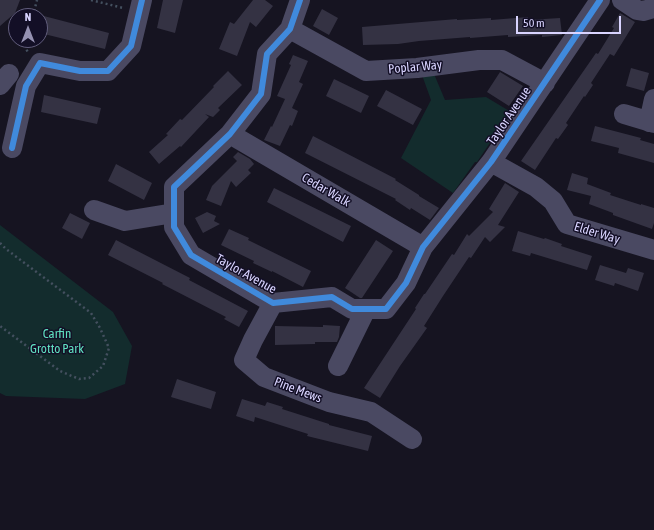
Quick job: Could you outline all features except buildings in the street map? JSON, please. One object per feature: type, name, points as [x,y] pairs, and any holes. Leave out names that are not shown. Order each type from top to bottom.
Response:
[{"type":"street","name":"Taylor Avenue","points":[[300,0],[290,29],[267,54],[261,94],[230,134],[174,187],[174,227],[191,255],[273,303],[332,297],[352,309],[386,309],[406,283],[423,246],[491,162],[600,0]]},
{"type":"street","points":[[622,0],[636,10],[643,11],[654,8]]},
{"type":"street","points":[[12,148],[26,86],[40,63],[80,71],[108,71],[131,46],[140,6]]},
{"type":"street","name":"Poplar Way","points":[[290,29],[366,71],[417,68],[479,60],[502,60],[545,83]]},
{"type":"street","points":[[624,114],[652,123],[654,99]]},
{"type":"street","name":"Cedar Walk","points":[[230,134],[423,246]]},
{"type":"street","name":"Elder Way","points":[[491,162],[536,187],[553,201],[567,224],[654,250]]},
{"type":"street","points":[[94,210],[125,221],[174,212]]},
{"type":"street","name":"Pine Mews","points":[[273,303],[244,360],[264,377],[329,402],[371,412],[412,439]]},
{"type":"street","points":[[338,366],[366,309]]},
{"type":"path","points":[[91,0],[140,6]]},
{"type":"path","points":[[0,243],[91,313],[109,348],[103,366],[89,378],[79,379],[60,371],[0,326]]},
{"type":"green space","points":[[434,74],[445,100],[486,97],[511,112],[477,162],[475,162],[453,193],[401,158],[431,100],[422,75]]},
{"type":"green space","name":"Carfin Grotto Park","points":[[0,225],[113,312],[132,346],[125,384],[85,399],[6,396],[0,393]]},
{"type":"cycle path","points":[[12,148],[26,86],[40,63],[80,71],[108,71],[131,46],[142,0]]},
{"type":"cycle path","points":[[300,0],[290,29],[267,54],[261,94],[230,134],[174,187],[174,227],[191,255],[273,303],[332,297],[352,309],[386,309],[406,283],[423,247],[491,162],[600,0]]}]
